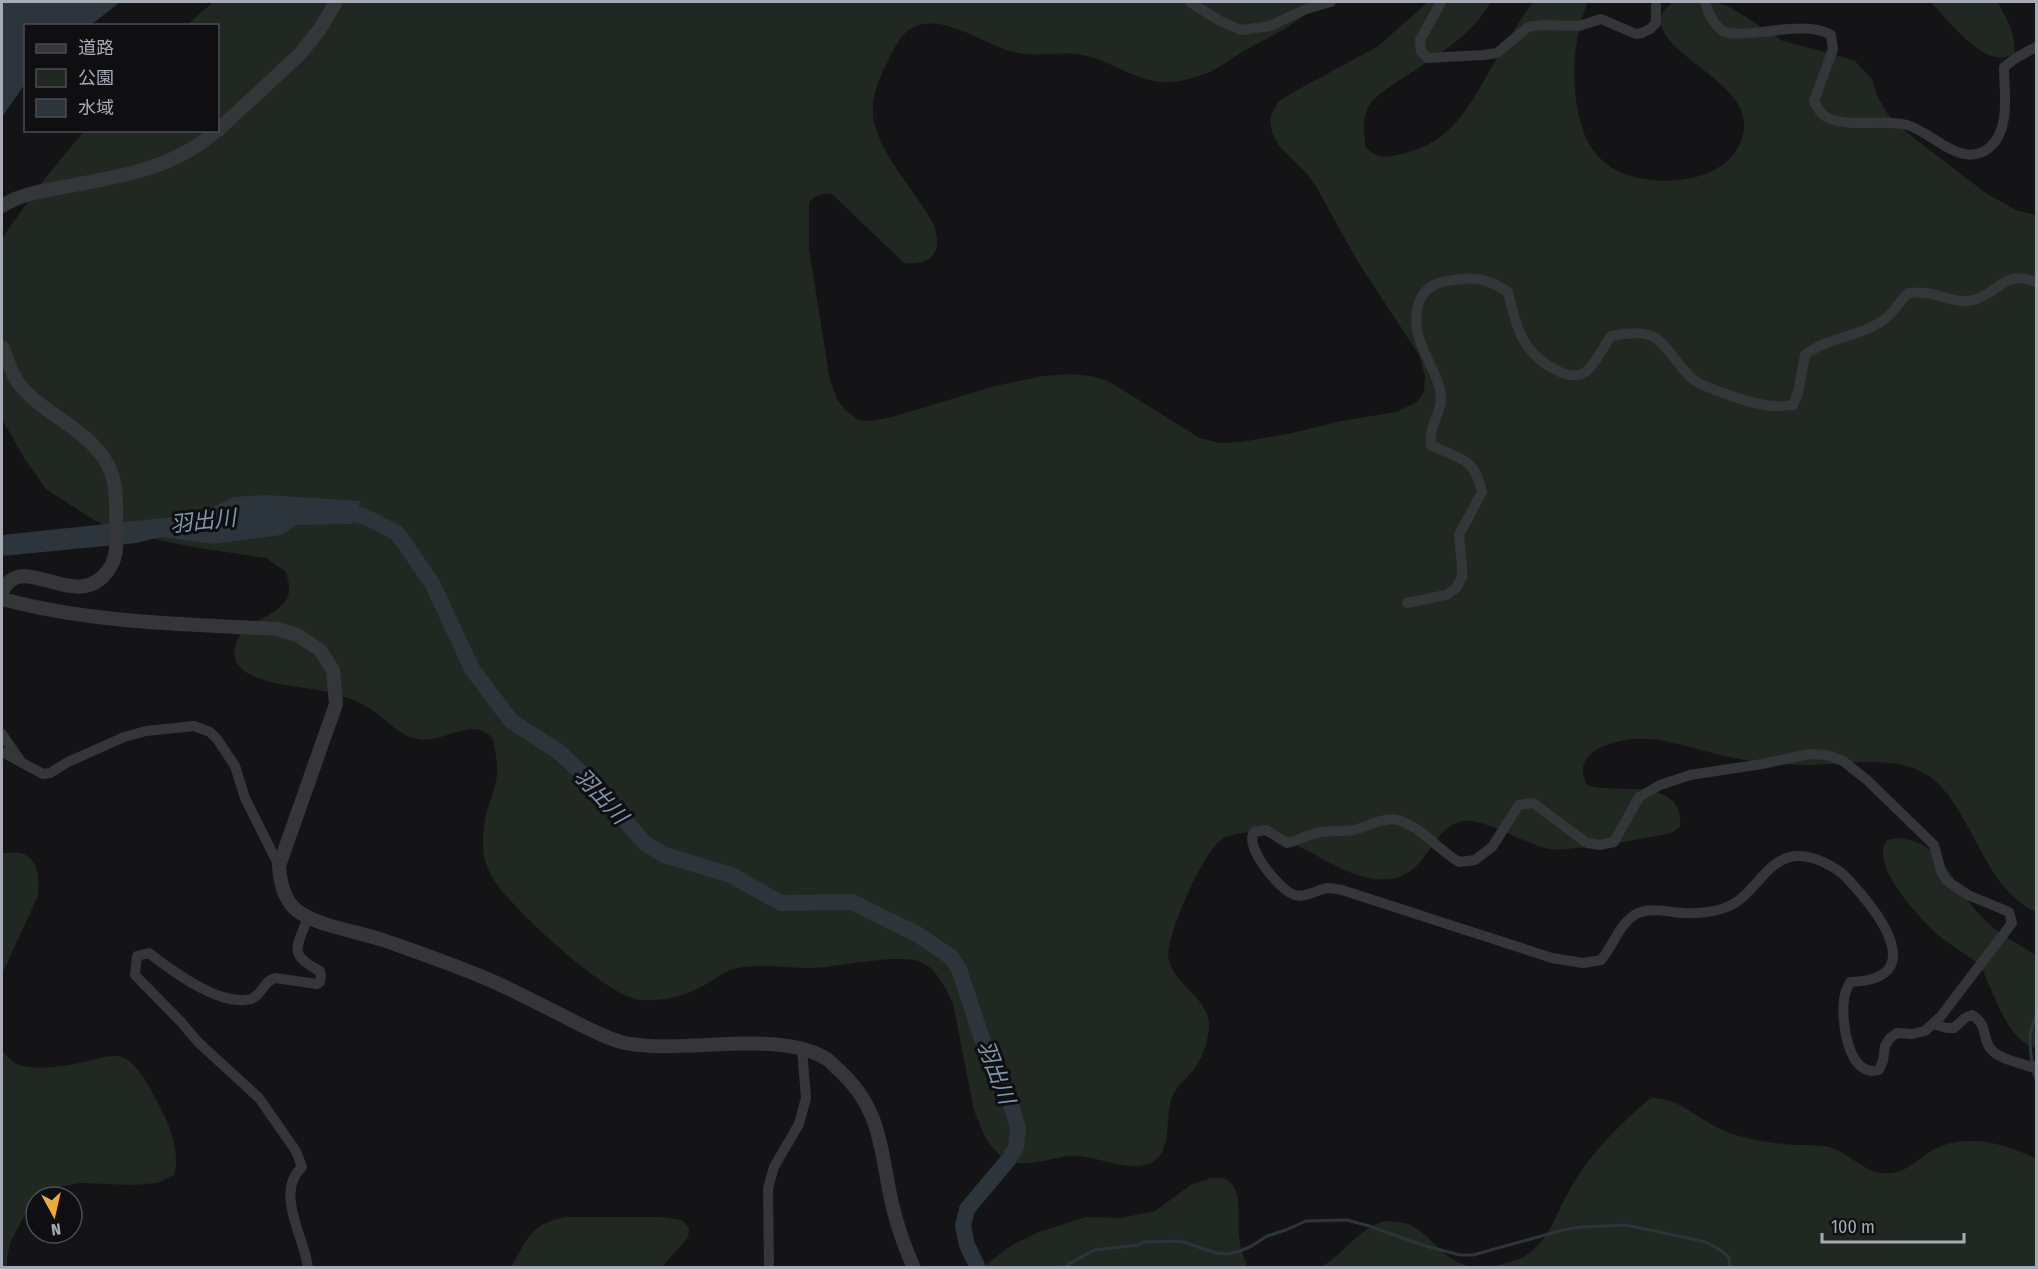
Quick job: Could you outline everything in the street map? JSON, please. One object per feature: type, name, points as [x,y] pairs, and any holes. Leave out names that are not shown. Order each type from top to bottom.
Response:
[{"type":"street","points":[[219,128],[299,55],[320,29],[336,2]]},
{"type":"street","points":[[1190,2],[1220,21],[1240,30],[1270,26],[1306,9],[1331,2]]},
{"type":"street","points":[[1441,2],[1420,40],[1421,52],[1428,58],[1497,52],[1528,27],[1543,25],[1579,26],[1601,19],[1636,34],[1642,33],[1656,23],[1656,2]]},
{"type":"street","points":[[1705,2],[1708,15],[1723,31],[1737,34],[1822,29],[1831,35],[1833,49],[1814,101],[1818,111],[1827,118],[1839,121],[1906,125],[1961,154],[1981,153],[1991,146],[1998,136],[2004,119],[2004,67],[2037,47]]},
{"type":"street","points":[[2,206],[19,197],[153,167],[189,153],[215,132]]},
{"type":"street","points":[[1407,603],[1446,595],[1456,588],[1462,577],[1459,535],[1482,492],[1478,475],[1464,459],[1431,445],[1430,432],[1441,402],[1439,389],[1421,346],[1417,327],[1417,310],[1422,296],[1438,282],[1481,278],[1508,292],[1522,340],[1532,353],[1549,367],[1568,375],[1581,375],[1587,371],[1611,336],[1648,335],[1657,339],[1696,382],[1733,396],[1773,406],[1793,405],[1798,393],[1806,355],[1816,347],[1869,328],[1887,318],[1908,293],[1924,293],[1962,301],[1977,299],[2008,280],[2021,276],[2037,282]]},
{"type":"street","points":[[2,347],[18,382],[32,397],[93,444],[106,459],[113,477],[116,498],[116,552],[110,568],[101,579],[89,586],[73,588],[25,576],[13,578],[4,586],[2,592]]},
{"type":"street","points":[[2,599],[104,619],[277,629],[297,636],[320,650],[333,670],[336,704],[279,866]]},
{"type":"street","points":[[2,752],[43,774],[50,773],[68,762],[124,737],[146,731],[194,726],[210,732],[235,766],[245,798],[279,866],[280,878],[294,907],[308,917],[382,939],[485,978],[594,1031],[624,1042],[689,1047],[778,1045],[802,1049],[827,1059],[847,1078],[875,1120],[893,1208],[914,1268]]},
{"type":"street","points":[[2,734],[21,762]]},
{"type":"street","points":[[1810,754],[1827,755],[1843,761],[1867,780],[1934,845],[1941,871],[1947,881],[1968,895],[2009,912],[2012,923],[1933,1024],[1925,1031],[1912,1034],[1897,1033],[1890,1038],[1885,1046],[1879,1070],[1874,1072],[1864,1069],[1854,1059],[1847,1046],[1843,1001],[1846,991],[1850,982],[1866,982],[1882,975],[1891,967],[1894,956],[1891,940],[1868,903],[1846,876],[1837,869],[1810,858],[1796,856],[1782,859],[1742,898],[1728,907],[1683,914],[1666,910],[1635,915],[1621,927],[1601,960],[1583,963],[1552,958],[1342,890],[1329,888],[1297,896],[1283,889],[1257,857],[1251,844],[1251,836],[1254,832],[1266,830],[1287,843],[1299,841],[1314,833],[1355,830],[1368,824],[1397,819],[1424,834],[1459,862],[1475,860],[1492,847],[1519,806],[1533,802],[1587,843],[1600,845],[1614,842],[1639,797],[1660,785],[1690,775],[1810,754]]},
{"type":"street","points":[[308,917],[297,948],[302,962],[320,971],[320,982],[317,984],[275,978],[269,980],[257,996],[252,998],[222,996],[189,982],[148,954],[137,956],[135,975],[198,1042],[259,1098],[296,1151],[302,1167],[298,1170],[290,1191],[296,1228],[308,1268]]},
{"type":"street","points":[[1933,1024],[1954,1028],[1972,1015],[1983,1025],[1987,1044],[1996,1054],[2037,1066]]},
{"type":"street","points":[[769,1268],[768,1188],[774,1167],[799,1124],[806,1098],[802,1049]]},
{"type":"green space","points":[[213,2],[1317,2],[1292,24],[1216,69],[1180,81],[1168,82],[1142,78],[1103,61],[1082,55],[1018,53],[945,25],[930,23],[916,26],[901,38],[882,72],[874,95],[873,118],[885,150],[933,223],[937,241],[934,254],[922,262],[904,263],[832,194],[819,195],[809,202],[809,249],[830,381],[837,399],[845,410],[858,420],[872,421],[892,417],[995,386],[1043,376],[1071,374],[1108,381],[1200,438],[1220,443],[1242,442],[1396,412],[1417,402],[1424,392],[1425,376],[1419,355],[1358,262],[1317,188],[1308,175],[1279,146],[1272,133],[1270,118],[1278,102],[1377,47],[1428,2],[1491,2],[1473,26],[1462,36],[1383,92],[1368,107],[1364,122],[1366,148],[1380,156],[1393,156],[1421,148],[1446,133],[1456,123],[1533,2],[1588,2],[1579,32],[1574,64],[1578,112],[1582,127],[1588,142],[1602,160],[1615,170],[1638,178],[1674,180],[1709,173],[1724,164],[1736,151],[1743,135],[1743,117],[1735,100],[1722,85],[1674,45],[1664,32],[1661,18],[1671,3],[1715,2],[1730,7],[1783,41],[1854,60],[1872,79],[1886,112],[1905,131],[1987,194],[2016,210],[2036,215],[2036,912],[2018,901],[2004,886],[1991,869],[1960,812],[1948,795],[1934,780],[1921,771],[1890,763],[1873,762],[1806,765],[1757,762],[1651,739],[1626,740],[1599,748],[1586,759],[1583,775],[1587,785],[1599,788],[1646,790],[1660,793],[1672,800],[1679,811],[1680,827],[1671,833],[1600,846],[1549,849],[1482,823],[1463,821],[1451,826],[1441,835],[1414,868],[1402,876],[1386,879],[1364,877],[1347,871],[1296,845],[1260,833],[1242,833],[1224,838],[1207,858],[1187,895],[1172,934],[1169,950],[1169,961],[1173,970],[1207,1014],[1209,1029],[1207,1041],[1198,1063],[1176,1089],[1171,1100],[1167,1136],[1162,1153],[1152,1162],[1140,1166],[1122,1165],[1079,1156],[1018,1163],[1010,1161],[997,1152],[983,1132],[974,1110],[953,1004],[936,974],[921,962],[898,959],[813,968],[741,967],[727,971],[696,990],[673,998],[640,1000],[625,995],[584,969],[562,950],[521,912],[490,873],[484,857],[483,834],[495,786],[497,761],[490,736],[474,729],[426,740],[417,739],[404,734],[372,710],[353,700],[332,693],[266,681],[244,671],[235,659],[235,647],[240,636],[248,628],[280,607],[287,598],[289,587],[285,571],[266,558],[192,547],[113,530],[46,489],[24,458],[2,419],[2,238],[42,182],[83,132],[219,132],[219,24],[188,24]]},
{"type":"green space","points":[[1930,2],[1997,2],[2012,33],[2014,54],[2003,57],[1991,56],[1980,50],[1957,31]]},
{"type":"green space","points":[[1900,838],[1926,847],[1945,866],[1983,919],[2036,955],[2036,1048],[2020,1039],[2013,1031],[1978,964],[1938,935],[1899,891],[1884,863],[1883,851],[1887,840]]},
{"type":"green space","points":[[2,853],[21,853],[32,860],[37,871],[38,896],[2,974]]},
{"type":"green space","points":[[2,1050],[15,1063],[41,1068],[110,1056],[130,1061],[156,1099],[172,1136],[176,1152],[174,1175],[157,1183],[133,1185],[80,1183],[24,1185],[24,1216],[10,1243],[7,1268],[2,1267]]},
{"type":"green space","points":[[1651,1098],[1671,1101],[1716,1127],[1751,1139],[1836,1149],[1868,1168],[1882,1173],[1903,1170],[1931,1151],[1957,1142],[1998,1144],[2024,1153],[2036,1159],[2036,1267],[1481,1267],[1505,1263],[1522,1257],[1535,1248],[1544,1238],[1567,1194],[1593,1156],[1622,1124]]},
{"type":"green space","points":[[1211,1178],[1225,1179],[1235,1189],[1240,1244],[1248,1267],[983,1267],[1012,1245],[1039,1232],[1086,1217],[1121,1218],[1155,1211],[1191,1185]]},
{"type":"green space","points":[[568,1217],[661,1217],[682,1220],[689,1228],[688,1238],[662,1267],[511,1267],[532,1233],[546,1223]]},
{"type":"green space","points":[[1386,1221],[1410,1225],[1419,1230],[1453,1260],[1473,1267],[1321,1267],[1368,1229]]},
{"type":"water","points":[[2,2],[120,2],[92,24],[24,24],[24,85],[2,117]]},
{"type":"water","points":[[266,495],[361,501],[352,524],[296,525],[281,535],[214,544],[161,537],[136,543],[2,556],[2,535],[201,514],[233,497]]},
{"type":"waterway","name":"羽出川","points":[[334,509],[366,517],[397,533],[432,583],[472,669],[511,721],[559,752],[592,783],[645,843],[664,855],[731,875],[781,903],[852,902],[917,934],[951,957],[959,969],[985,1048],[1011,1105],[1018,1128],[1016,1147],[1009,1159],[967,1209],[963,1226],[967,1245],[978,1268]]},
{"type":"waterway","points":[[2036,1016],[2031,1030],[2030,1045],[2036,1079]]},
{"type":"waterway","points":[[1062,1268],[1094,1250],[1138,1245],[1144,1242],[1180,1241],[1226,1254],[1250,1247],[1267,1236],[1306,1221],[1347,1220],[1460,1255],[1473,1255],[1563,1230],[1626,1225],[1706,1242],[1729,1258],[1730,1268]]}]
